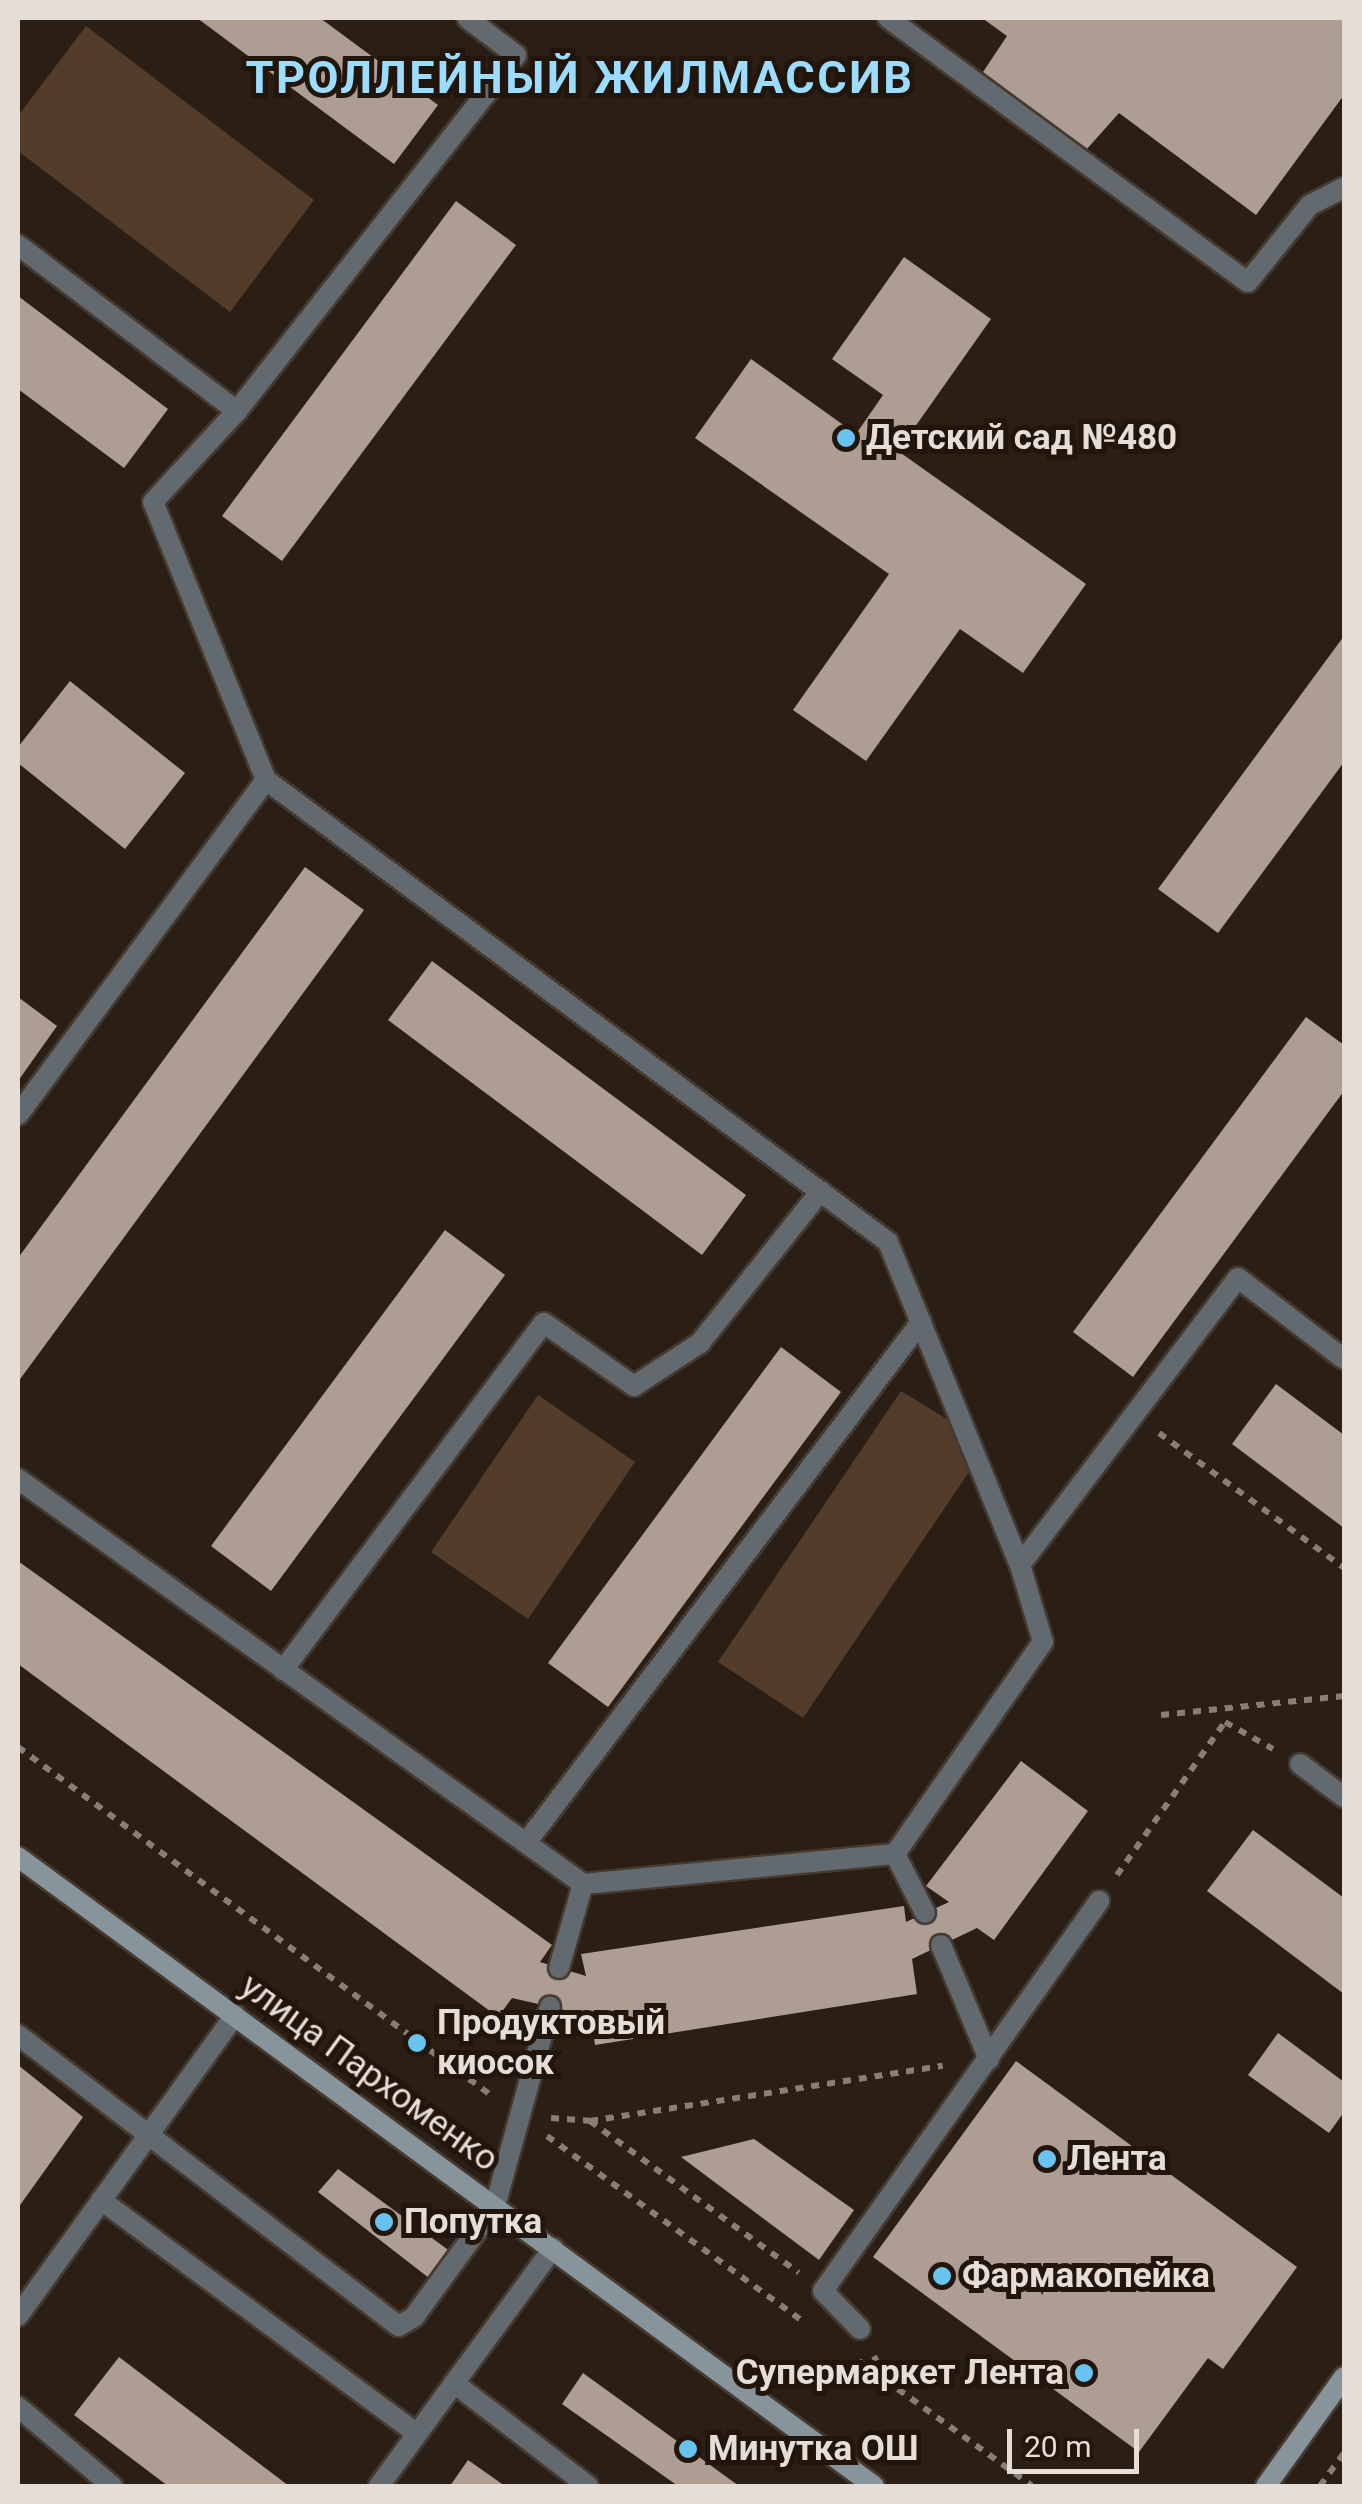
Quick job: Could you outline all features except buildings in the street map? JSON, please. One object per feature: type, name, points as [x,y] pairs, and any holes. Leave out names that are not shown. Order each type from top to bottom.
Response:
[{"type":"street","name":"улица Пархоменко","points":[[18,1856],[874,2486]]},
{"type":"street","points":[[1266,2486],[1344,2377]]},
{"type":"lane","points":[[18,1479],[584,1884],[894,1854],[1042,1642],[1020,1565],[888,1242],[266,780],[154,502],[237,411],[516,54],[467,18]]},
{"type":"lane","points":[[888,18],[1248,282],[1310,205],[1344,188]]},
{"type":"lane","points":[[18,245],[237,411]]},
{"type":"lane","points":[[18,1115],[266,780]]},
{"type":"lane","points":[[284,1670],[544,1323],[634,1386],[700,1343],[821,1191]]},
{"type":"lane","points":[[1020,1565],[1238,1278],[1344,1360]]},
{"type":"lane","points":[[526,1843],[920,1322]]},
{"type":"lane","points":[[1300,1764],[1344,1796]]},
{"type":"lane","points":[[894,1854],[925,1913]]},
{"type":"lane","points":[[559,1968],[584,1884]]},
{"type":"lane","points":[[860,2330],[824,2291],[1099,1901]]},
{"type":"lane","points":[[941,1946],[989,2059]]},
{"type":"lane","points":[[18,2035],[399,2326],[414,2317],[495,2206],[550,2006]]},
{"type":"lane","points":[[18,2316],[235,2015]]},
{"type":"lane","points":[[101,2200],[417,2434]]},
{"type":"lane","points":[[378,2486],[553,2248]]},
{"type":"lane","points":[[454,2384],[588,2486]]},
{"type":"lane","points":[[18,2406],[112,2486]]},
{"type":"path","points":[[1134,1415],[1344,1568]]},
{"type":"path","points":[[1161,1715],[1344,1696]]},
{"type":"path","points":[[1099,1901],[1224,1722],[1300,1764]]},
{"type":"path","points":[[520,2116],[590,2121],[989,2059]]},
{"type":"path","points":[[590,2121],[824,2291]]},
{"type":"path","points":[[1320,2486],[1344,2452]]},
{"type":"shaded area","points":[[86,26],[314,200],[230,312],[18,151],[18,116]]},
{"type":"shaded area","points":[[901,1391],[950,1421],[971,1469],[803,1718],[718,1662]]},
{"type":"shaded area","points":[[538,1395],[635,1462],[528,1619],[431,1552]]},
{"type":"place","name":"Детский сад №480","points":[[846,438]]},
{"type":"place","name":"Продуктовый киосок","points":[[417,2043]]},
{"type":"place","name":"Лента","points":[[1047,2159]]},
{"type":"place","name":"Попутка","points":[[384,2222]]},
{"type":"place","name":"Фармакопейка","points":[[942,2276]]},
{"type":"place","name":"Супермаркет Лента","points":[[1084,2373]]},
{"type":"place","name":"Минутка ОШ","points":[[688,2449]]},
{"type":"district","name":"ТРОЛЛЕЙНЫЙ ЖИЛМАССИВ","points":[[580,78]]}]
